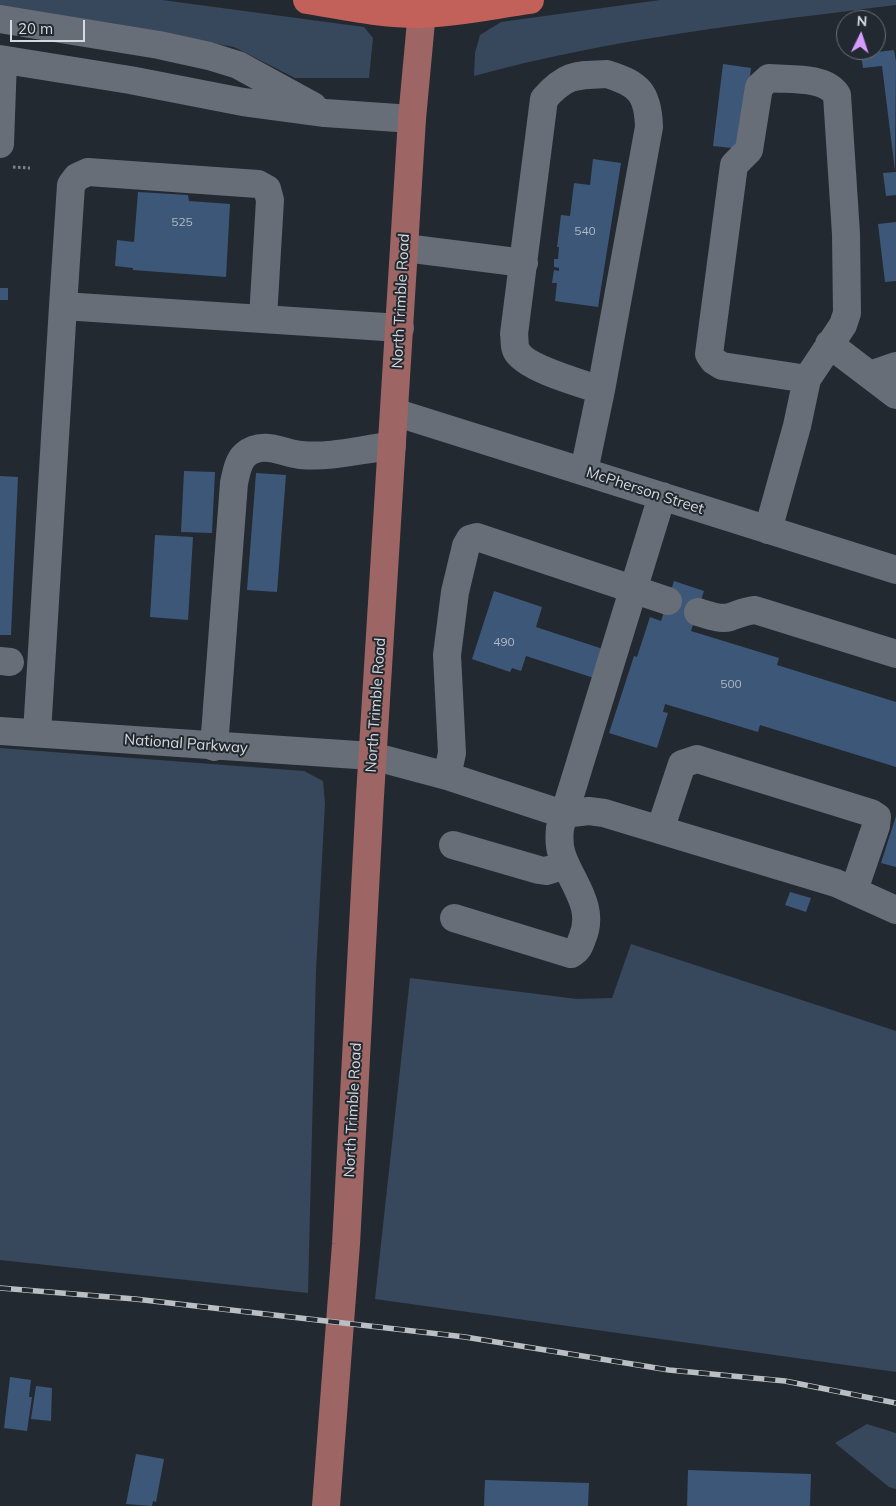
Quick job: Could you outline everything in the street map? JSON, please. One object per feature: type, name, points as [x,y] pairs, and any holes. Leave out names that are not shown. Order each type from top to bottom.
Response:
[{"type":"highway","points":[[307,0],[382,12],[422,7],[469,10],[530,0]]},
{"type":"main road","name":"North Trimble Road","points":[[326,1506],[346,1244],[372,756],[412,119],[422,7]]},
{"type":"street","points":[[0,19],[160,45],[210,56],[238,65],[325,113]]},
{"type":"street","points":[[0,144],[1,59],[130,80],[243,102],[325,113],[412,119]]},
{"type":"street","points":[[584,471],[601,390],[649,127],[648,109],[642,93],[625,80],[607,74],[579,75],[558,83],[544,99],[514,334],[516,351],[527,361],[547,371],[601,390]]},
{"type":"street","points":[[768,530],[797,426],[807,379],[843,325],[847,313],[846,234],[837,95],[833,88],[825,83],[769,78],[759,87],[749,150],[734,166],[709,354],[714,361],[722,366],[807,379]]},
{"type":"street","points":[[37,733],[71,185],[77,177],[88,172],[258,184],[267,189],[270,200],[263,318]]},
{"type":"street","points":[[405,248],[524,263]]},
{"type":"street","points":[[63,306],[400,328]]},
{"type":"street","points":[[829,344],[896,395]]},
{"type":"street","points":[[870,375],[896,366]]},
{"type":"street","name":"McPherson Street","points":[[394,412],[896,570]]},
{"type":"street","points":[[214,747],[234,483],[238,466],[246,454],[264,447],[298,455],[321,456],[392,446]]},
{"type":"street","points":[[454,918],[571,954],[577,951],[586,931],[588,918],[582,898],[566,865],[559,840],[563,814],[662,496]]},
{"type":"street","points":[[447,776],[452,753],[447,655],[455,592],[466,546],[470,539],[477,537],[668,601]]},
{"type":"street","points":[[698,612],[719,618],[730,618],[743,611],[754,610],[896,654]]},
{"type":"street","name":"National Parkway","points":[[0,731],[214,747],[372,756],[447,776],[563,814]]},
{"type":"street","points":[[660,830],[682,764],[697,759],[871,813],[877,817],[876,826],[854,890]]},
{"type":"street","points":[[563,814],[589,810],[660,830],[854,890],[896,910]]},
{"type":"street","points":[[453,845],[539,870],[546,871],[566,865]]},
{"type":"shaded area","points":[[0,0],[162,0],[364,27],[373,38],[369,78],[295,78],[234,47],[0,7]]},
{"type":"shaded area","points":[[660,0],[896,0],[896,5],[856,10],[836,10],[836,13],[737,25],[578,51],[474,76],[475,53],[480,35],[501,22]]},
{"type":"shaded area","points":[[0,748],[304,771],[323,781],[325,803],[316,971],[308,1293],[0,1260]]},
{"type":"shaded area","points":[[631,944],[896,1031],[896,1372],[375,1299],[410,978],[577,999],[612,998]]},
{"type":"shaded area","points":[[867,1424],[896,1433],[896,1489],[889,1487],[835,1443]]},
{"type":"building","points":[[894,50],[896,62],[895,171],[882,66],[863,68],[862,60],[886,60],[886,51]]},
{"type":"building","points":[[723,64],[751,68],[741,149],[713,146]]},
{"type":"building","points":[[593,159],[621,163],[598,307],[555,301],[557,283],[552,283],[554,270],[559,271],[559,268],[554,267],[554,259],[558,259],[559,247],[557,247],[561,215],[570,216],[574,183],[590,185]]},
{"type":"building","points":[[896,172],[896,195],[886,196],[883,173]]},
{"type":"building","points":[[138,192],[188,195],[189,201],[230,204],[226,277],[133,270],[133,268],[115,266],[117,240],[134,242]]},
{"type":"building","points":[[896,222],[896,281],[885,282],[878,224]]},
{"type":"building","points":[[0,288],[8,288],[8,300],[0,300]]},
{"type":"building","points":[[184,471],[215,472],[212,533],[181,532]]},
{"type":"building","points":[[256,473],[286,475],[277,592],[247,590]]},
{"type":"building","points":[[0,476],[18,477],[11,635],[0,635]]},
{"type":"building","points":[[155,535],[193,537],[188,620],[150,617]]},
{"type":"building","points":[[674,581],[704,591],[691,631],[779,658],[777,665],[896,702],[896,767],[760,725],[758,732],[665,704],[663,712],[668,713],[657,748],[609,733],[634,656],[637,657],[650,617],[661,621]]},
{"type":"building","points":[[494,591],[542,607],[536,627],[606,650],[597,679],[526,656],[521,671],[512,668],[510,672],[472,659]]},
{"type":"building","points":[[896,816],[896,867],[881,863]]},
{"type":"building","points":[[790,892],[811,898],[806,912],[785,905]]},
{"type":"building","points":[[10,1377],[31,1380],[29,1397],[32,1397],[27,1431],[4,1428]]},
{"type":"building","points":[[36,1386],[52,1388],[51,1421],[31,1419]]},
{"type":"building","points":[[136,1454],[164,1459],[156,1502],[153,1501],[152,1506],[126,1504]]},
{"type":"building","points":[[688,1470],[811,1474],[810,1506],[687,1506]]},
{"type":"building","points":[[485,1480],[589,1483],[588,1506],[484,1506]]},
{"type":"railway","points":[[0,1288],[135,1299],[465,1337],[669,1370],[785,1381],[896,1403]]}]
